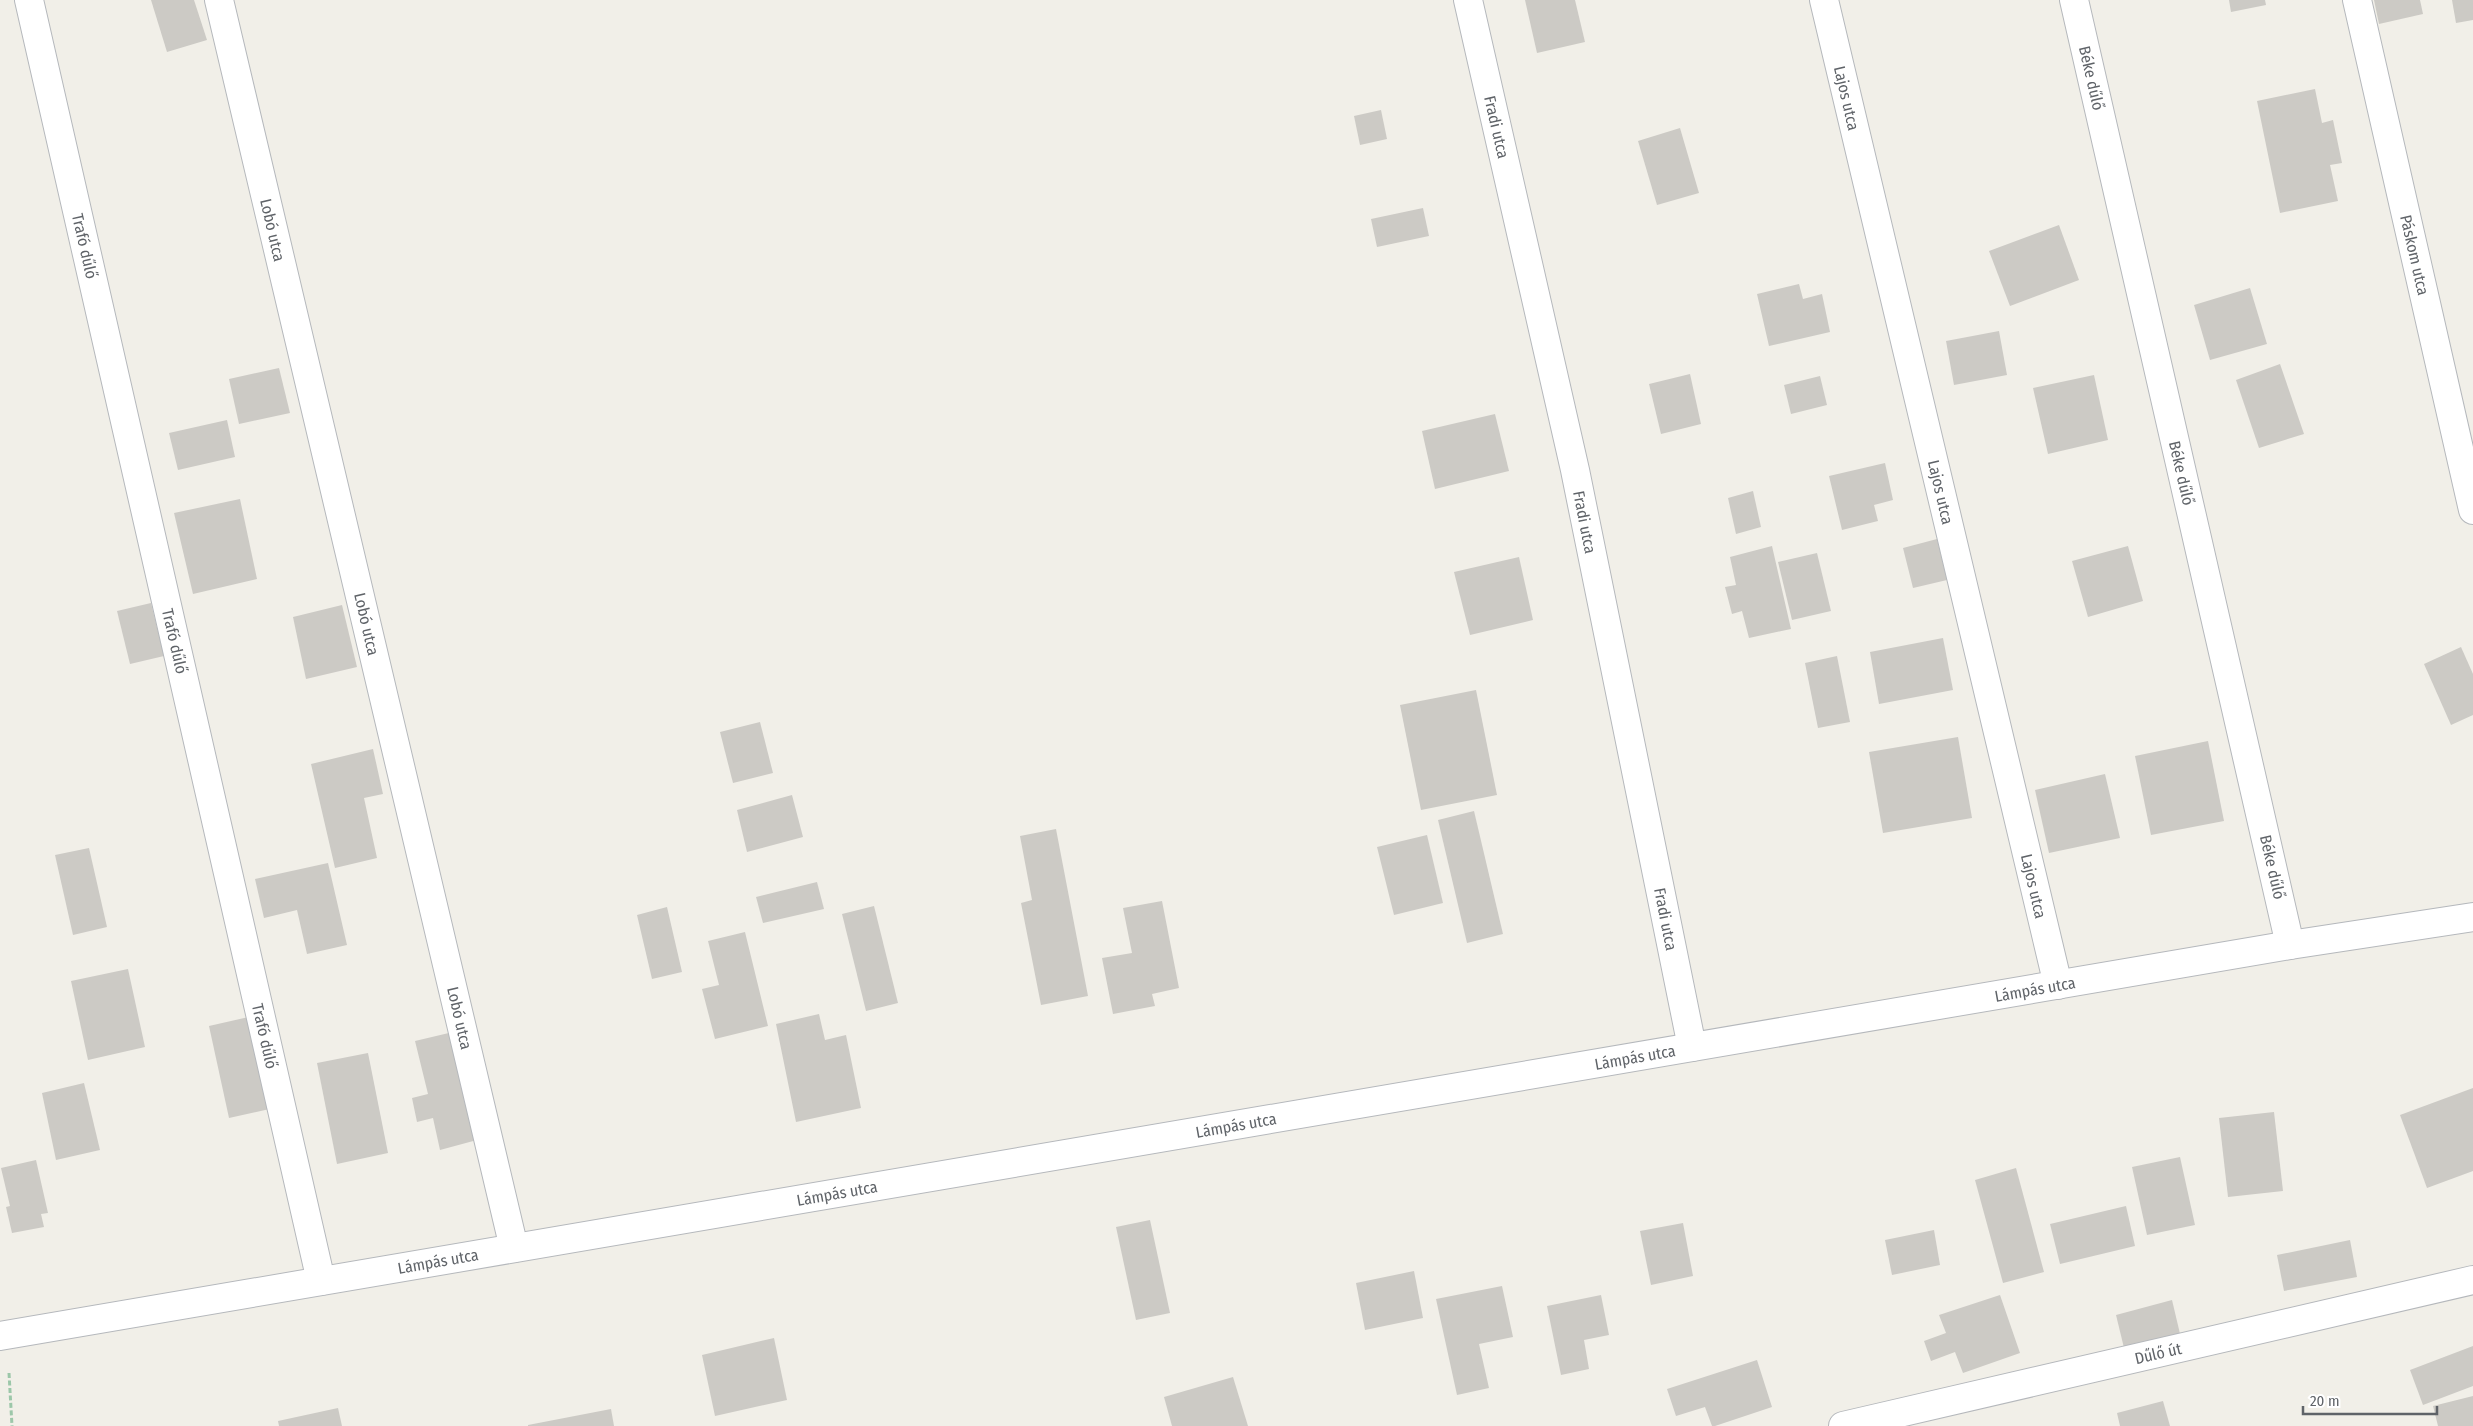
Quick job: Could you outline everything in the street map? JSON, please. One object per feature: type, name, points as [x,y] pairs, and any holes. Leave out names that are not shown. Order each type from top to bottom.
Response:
[{"type":"street","name":"Trafó dűlő","points":[[29,0],[321,1281]]},
{"type":"street","name":"Lobó utca","points":[[219,0],[514,1248]]},
{"type":"street","name":"Fradi utca","points":[[1468,0],[1575,470],[1692,1047]]},
{"type":"street","name":"Lajos utca","points":[[1824,0],[2058,985]]},
{"type":"street","name":"Béke dűlő","points":[[2074,0],[2290,945]]},
{"type":"street","name":"Páskom utca","points":[[2356,0],[2473,510]]},
{"type":"street","name":"Lámpás utca","points":[[4,1336],[2290,945],[2473,917]]},
{"type":"street","name":"Dűlő út","points":[[1843,1426],[2473,1280]]},
{"type":"path","points":[[4,1336],[12,1426]]},
{"type":"building","points":[[151,0],[194,0],[207,40],[167,52]]},
{"type":"building","points":[[1525,0],[1575,0],[1585,42],[1537,53]]},
{"type":"building","points":[[2229,0],[2265,0],[2266,5],[2231,12]]},
{"type":"building","points":[[2374,0],[2420,0],[2423,14],[2379,24]]},
{"type":"building","points":[[2452,0],[2473,0],[2473,20],[2456,23]]},
{"type":"building","points":[[2315,89],[2322,123],[2333,120],[2342,163],[2330,165],[2338,201],[2280,213],[2257,101]]},
{"type":"building","points":[[1381,110],[1387,139],[1360,145],[1354,116]]},
{"type":"building","points":[[1680,128],[1699,193],[1657,205],[1638,141]]},
{"type":"building","points":[[1423,208],[1429,236],[1377,247],[1371,219]]},
{"type":"building","points":[[2059,225],[2079,280],[2010,306],[1989,251]]},
{"type":"building","points":[[1799,284],[1803,299],[1822,294],[1830,332],[1769,346],[1757,294]]},
{"type":"building","points":[[2250,288],[2267,344],[2210,360],[2194,305]]},
{"type":"building","points":[[1999,331],[2007,375],[1954,385],[1946,341]]},
{"type":"building","points":[[2280,364],[2304,434],[2259,448],[2236,380]]},
{"type":"building","points":[[279,368],[290,413],[239,424],[229,379]]},
{"type":"building","points":[[1690,374],[1701,424],[1661,434],[1649,384]]},
{"type":"building","points":[[2094,375],[2108,440],[2048,454],[2033,388]]},
{"type":"building","points":[[1820,376],[1827,405],[1791,414],[1784,385]]},
{"type":"building","points":[[1495,414],[1509,471],[1435,489],[1422,431]]},
{"type":"building","points":[[227,420],[235,457],[178,470],[169,433]]},
{"type":"building","points":[[1885,463],[1893,500],[1874,505],[1878,521],[1842,530],[1829,476]]},
{"type":"building","points":[[1753,491],[1761,527],[1736,534],[1728,498]]},
{"type":"building","points":[[240,499],[257,579],[193,594],[174,513]]},
{"type":"building","points":[[1937,539],[1947,580],[1913,588],[1903,548]]},
{"type":"building","points":[[1772,546],[1791,629],[1749,638],[1742,611],[1732,614],[1725,587],[1736,585],[1730,557]]},
{"type":"building","points":[[2128,546],[2143,601],[2088,617],[2072,561]]},
{"type":"building","points":[[1817,553],[1831,611],[1792,620],[1778,562]]},
{"type":"building","points":[[1519,557],[1533,620],[1470,635],[1454,572]]},
{"type":"building","points":[[151,603],[164,656],[130,664],[117,611]]},
{"type":"building","points":[[342,605],[357,667],[306,679],[293,617]]},
{"type":"building","points":[[1943,638],[1953,690],[1879,704],[1870,652]]},
{"type":"building","points":[[2461,647],[2473,674],[2473,715],[2451,725],[2424,664]]},
{"type":"building","points":[[1837,656],[1850,722],[1818,728],[1805,663]]},
{"type":"building","points":[[1476,690],[1497,795],[1421,810],[1400,705]]},
{"type":"building","points":[[760,722],[773,773],[733,783],[720,732]]},
{"type":"building","points":[[1958,737],[1972,818],[1883,833],[1869,752]]},
{"type":"building","points":[[2208,741],[2224,821],[2151,835],[2135,756]]},
{"type":"building","points":[[373,749],[383,794],[364,798],[377,858],[335,868],[311,764]]},
{"type":"building","points":[[2105,774],[2120,838],[2049,853],[2035,790]]},
{"type":"building","points":[[792,795],[803,837],[747,852],[737,810]]},
{"type":"building","points":[[1474,811],[1503,934],[1467,943],[1438,820]]},
{"type":"building","points":[[1056,829],[1088,996],[1041,1005],[1021,903],[1032,900],[1020,836]]},
{"type":"building","points":[[1427,835],[1443,903],[1394,915],[1377,847]]},
{"type":"building","points":[[89,848],[107,927],[73,935],[55,855]]},
{"type":"building","points":[[328,863],[347,945],[307,954],[297,910],[264,918],[255,879]]},
{"type":"building","points":[[817,882],[824,909],[763,923],[756,897]]},
{"type":"building","points":[[1162,901],[1179,988],[1152,994],[1155,1006],[1113,1014],[1102,958],[1132,953],[1123,908]]},
{"type":"building","points":[[874,906],[898,1003],[866,1011],[842,914]]},
{"type":"building","points":[[667,907],[682,972],[652,979],[637,915]]},
{"type":"building","points":[[745,932],[768,1026],[715,1039],[702,989],[719,985],[708,941]]},
{"type":"building","points":[[128,969],[145,1047],[88,1060],[71,981]]},
{"type":"building","points":[[819,1014],[825,1040],[846,1035],[861,1108],[796,1122],[776,1024]]},
{"type":"building","points":[[253,1016],[274,1108],[229,1118],[209,1026]]},
{"type":"building","points":[[453,1032],[477,1140],[440,1150],[433,1118],[417,1122],[412,1098],[428,1094],[415,1041]]},
{"type":"building","points":[[368,1053],[388,1153],[337,1164],[317,1063]]},
{"type":"building","points":[[84,1083],[100,1150],[56,1160],[42,1093]]},
{"type":"building","points":[[2473,1088],[2473,1171],[2427,1188],[2400,1115]]},
{"type":"building","points":[[2274,1112],[2283,1191],[2228,1197],[2219,1118]]},
{"type":"building","points":[[2180,1157],[2195,1225],[2147,1235],[2132,1167]]},
{"type":"building","points":[[36,1160],[48,1213],[41,1214],[44,1227],[12,1233],[6,1207],[10,1206],[1,1168]]},
{"type":"building","points":[[2016,1168],[2044,1272],[2003,1283],[1975,1180]]},
{"type":"building","points":[[2126,1206],[2135,1246],[2060,1264],[2050,1224]]},
{"type":"building","points":[[1150,1220],[1170,1313],[1136,1320],[1116,1227]]},
{"type":"building","points":[[1683,1223],[1693,1276],[1651,1285],[1640,1231]]},
{"type":"building","points":[[1934,1230],[1940,1265],[1892,1275],[1885,1240]]},
{"type":"building","points":[[2350,1240],[2357,1277],[2284,1291],[2277,1255]]},
{"type":"building","points":[[1414,1271],[1423,1318],[1365,1330],[1356,1283]]},
{"type":"building","points":[[1502,1286],[1513,1337],[1479,1344],[1489,1388],[1457,1395],[1436,1299]]},
{"type":"building","points":[[1601,1295],[1609,1335],[1584,1340],[1589,1369],[1561,1375],[1547,1306]]},
{"type":"building","points":[[2000,1295],[2020,1353],[1963,1373],[1955,1352],[1931,1361],[1924,1341],[1946,1333],[1939,1315]]},
{"type":"building","points":[[2172,1300],[2181,1338],[2125,1352],[2116,1315]]},
{"type":"building","points":[[774,1338],[787,1400],[715,1416],[702,1355]]},
{"type":"building","points":[[2473,1346],[2473,1386],[2423,1405],[2410,1370]]},
{"type":"building","points":[[1757,1360],[1772,1407],[1715,1426],[1712,1426],[1705,1407],[1676,1416],[1667,1389]]},
{"type":"building","points":[[1233,1377],[1248,1426],[1172,1426],[1164,1397]]},
{"type":"building","points":[[2473,1396],[2473,1426],[2438,1426],[2433,1406]]},
{"type":"building","points":[[2163,1401],[2170,1426],[2120,1426],[2117,1413]]},
{"type":"building","points":[[338,1408],[342,1426],[279,1426],[278,1421]]},
{"type":"building","points":[[611,1409],[614,1426],[528,1426],[528,1425]]}]
